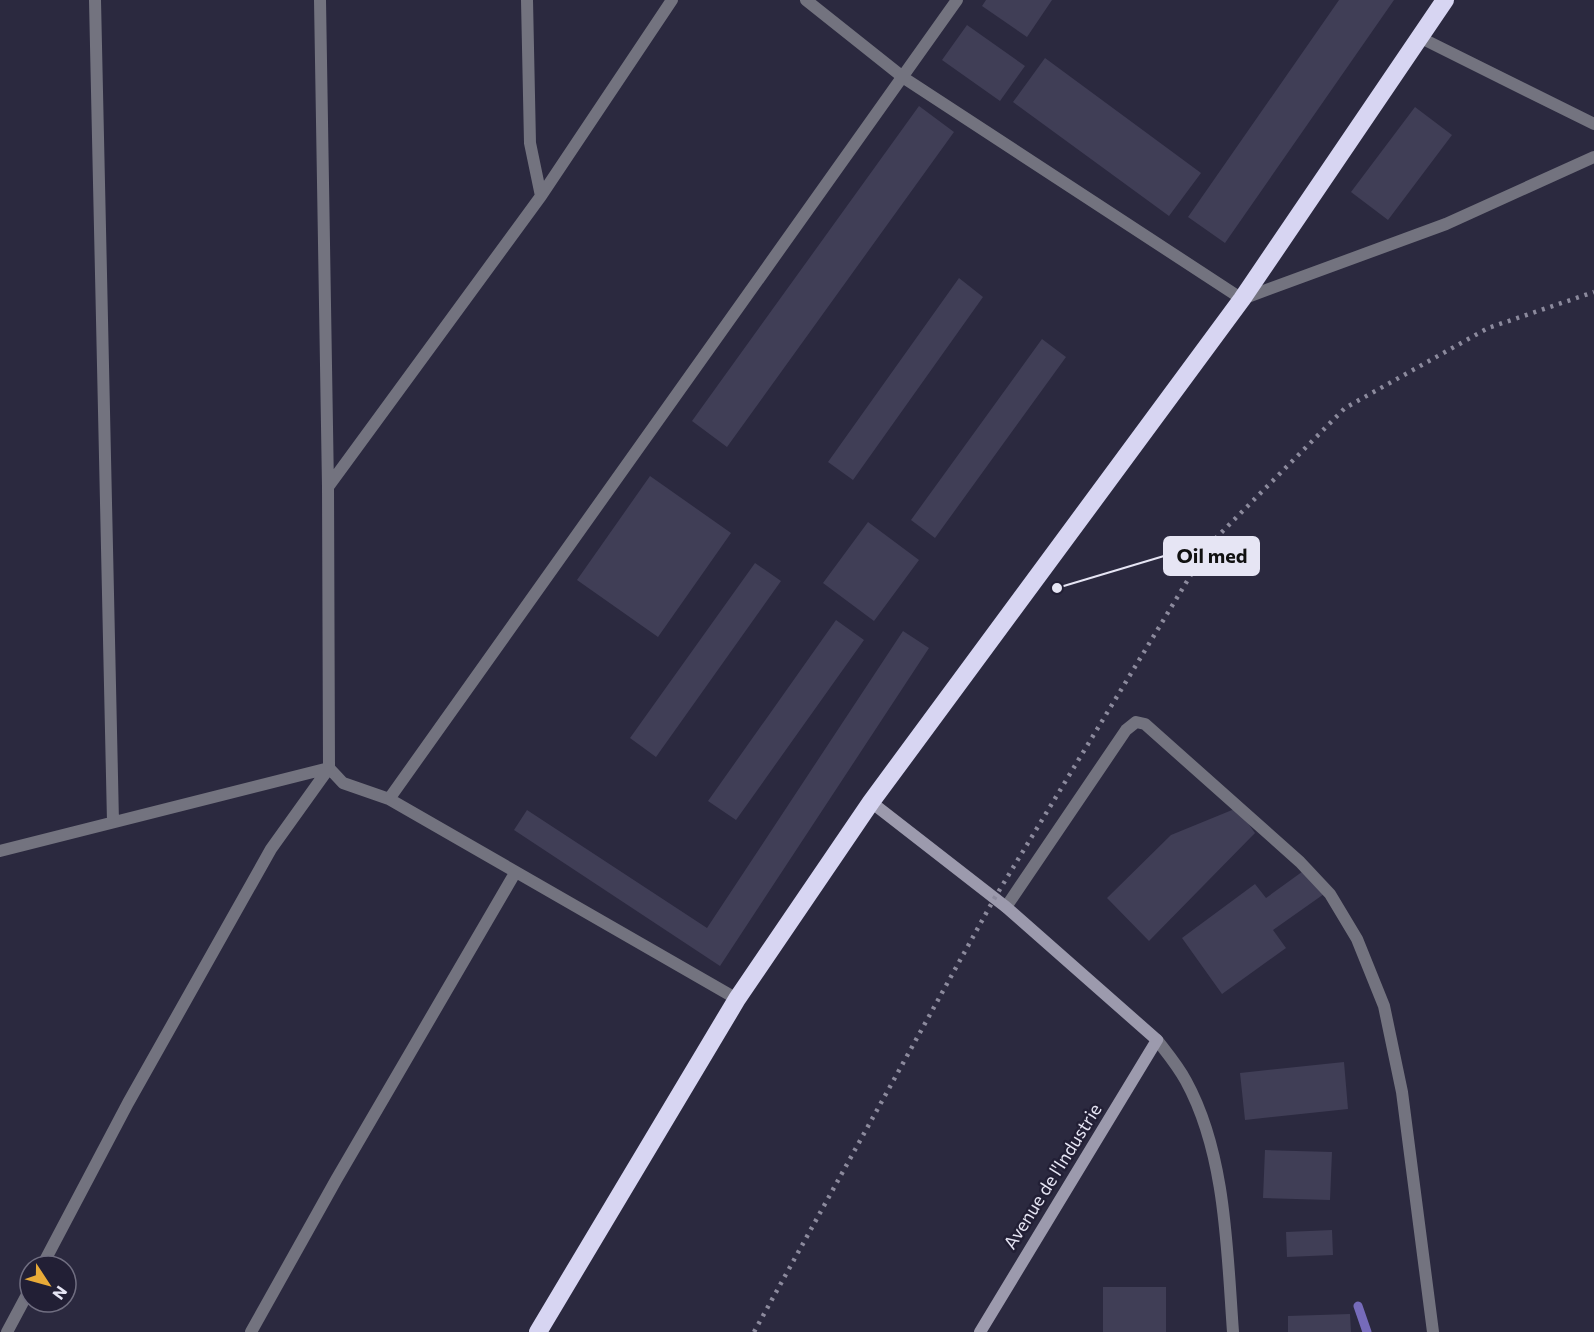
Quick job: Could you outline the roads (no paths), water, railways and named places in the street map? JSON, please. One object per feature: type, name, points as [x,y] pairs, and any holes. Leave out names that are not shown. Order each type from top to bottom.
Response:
[{"type":"highway","points":[[538,1332],[737,999],[871,802],[1242,299],[1445,0]]},
{"type":"street","points":[[95,0],[113,822]]},
{"type":"street","points":[[48,1254],[128,1103],[271,849],[329,768],[328,487],[320,0]]},
{"type":"street","points":[[527,0],[530,143],[541,196]]},
{"type":"street","points":[[328,487],[541,196],[672,0]]},
{"type":"street","points":[[806,0],[904,78],[1242,299],[1446,224],[1594,157]]},
{"type":"street","points":[[389,799],[904,78],[957,0]]},
{"type":"street","points":[[1419,37],[1594,124]]},
{"type":"street","points":[[1006,907],[1126,730],[1136,722],[1145,724],[1300,862],[1330,894],[1357,939],[1384,1006],[1402,1092],[1433,1332]]},
{"type":"street","points":[[0,852],[329,768]]},
{"type":"street","points":[[329,768],[343,783],[389,799],[737,999]]},
{"type":"street","points":[[871,802],[1006,907],[1157,1040],[1186,1080],[1204,1121],[1224,1210],[1233,1332]]},
{"type":"street","points":[[251,1332],[336,1180],[515,873]]},
{"type":"street","name":"Avenue de l'Industrie","points":[[980,1332],[1157,1040]]},
{"type":"street","points":[[7,1332],[18,1311]]},
{"type":"waterway","points":[[1358,1306],[1367,1332]]},
{"type":"railway","points":[[754,1332],[994,899],[1209,545],[1345,408],[1488,328],[1594,292]]},
{"type":"place","name":"Oil med","points":[[1057,588]]}]
